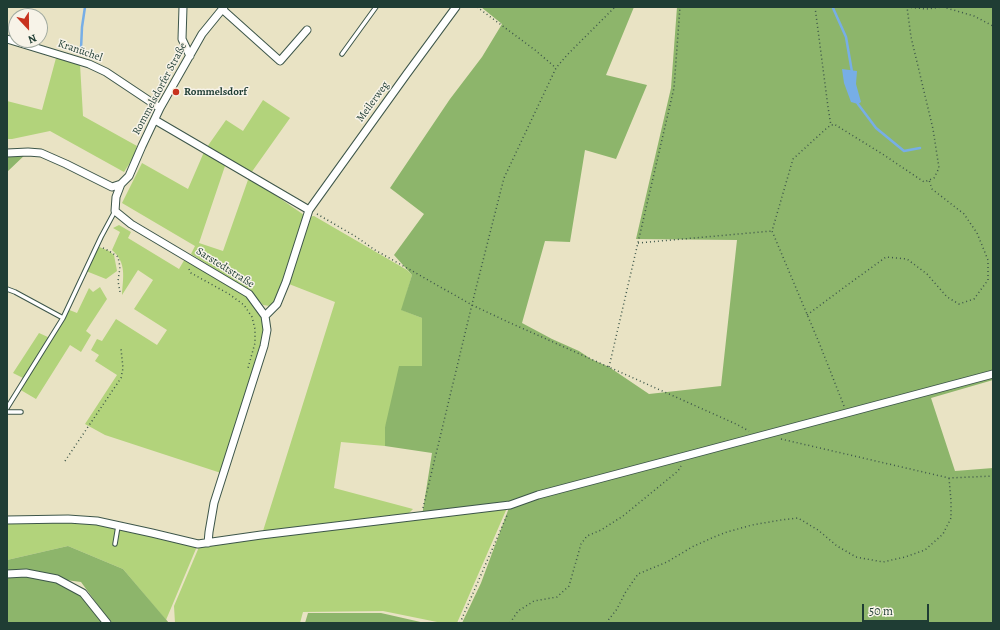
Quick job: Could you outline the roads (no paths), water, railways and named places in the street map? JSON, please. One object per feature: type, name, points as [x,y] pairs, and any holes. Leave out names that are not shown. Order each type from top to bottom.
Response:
[{"type":"street","points":[[183,7],[182,39],[190,56]]},
{"type":"street","name":"Meilerweg","points":[[264,316],[277,304],[286,282],[309,210],[456,7]]},
{"type":"street","points":[[223,8],[280,61],[307,30]]},
{"type":"street","name":"Rommelsdorfer Straße","points":[[121,184],[129,176],[160,108],[202,34],[223,8]]},
{"type":"street","name":"Kranüchel","points":[[7,39],[89,64],[106,72],[160,108]]},
{"type":"street","points":[[154,120],[309,210]]},
{"type":"street","points":[[7,153],[28,152],[41,154],[66,164],[112,187],[121,184]]},
{"type":"street","points":[[115,211],[116,197],[121,184]]},
{"type":"street","name":"Sarstedtstraße","points":[[115,211],[131,224],[249,294],[264,316],[267,330],[264,346],[214,503],[208,543]]},
{"type":"street","points":[[7,520],[68,519],[97,521],[198,544],[512,504],[538,495],[993,374]]},
{"type":"street","points":[[7,574],[26,573],[57,579],[83,593],[107,623]]},
{"type":"lane","points":[[342,54],[376,7]]},
{"type":"lane","points":[[7,408],[62,318],[115,211]]},
{"type":"lane","points":[[7,289],[62,318]]},
{"type":"lane","points":[[7,412],[21,412]]},
{"type":"lane","points":[[115,544],[118,526]]},
{"type":"water","points":[[842,69],[857,71],[856,84],[861,102],[858,104],[851,102],[844,83]]},
{"type":"waterway","points":[[81,49],[85,7]]},
{"type":"waterway","points":[[834,7],[833,8],[846,37],[852,72]]},
{"type":"waterway","points":[[857,102],[876,128],[904,151],[920,148]]},
{"type":"place","name":"Rommelsdorf","points":[[176,92]]}]
